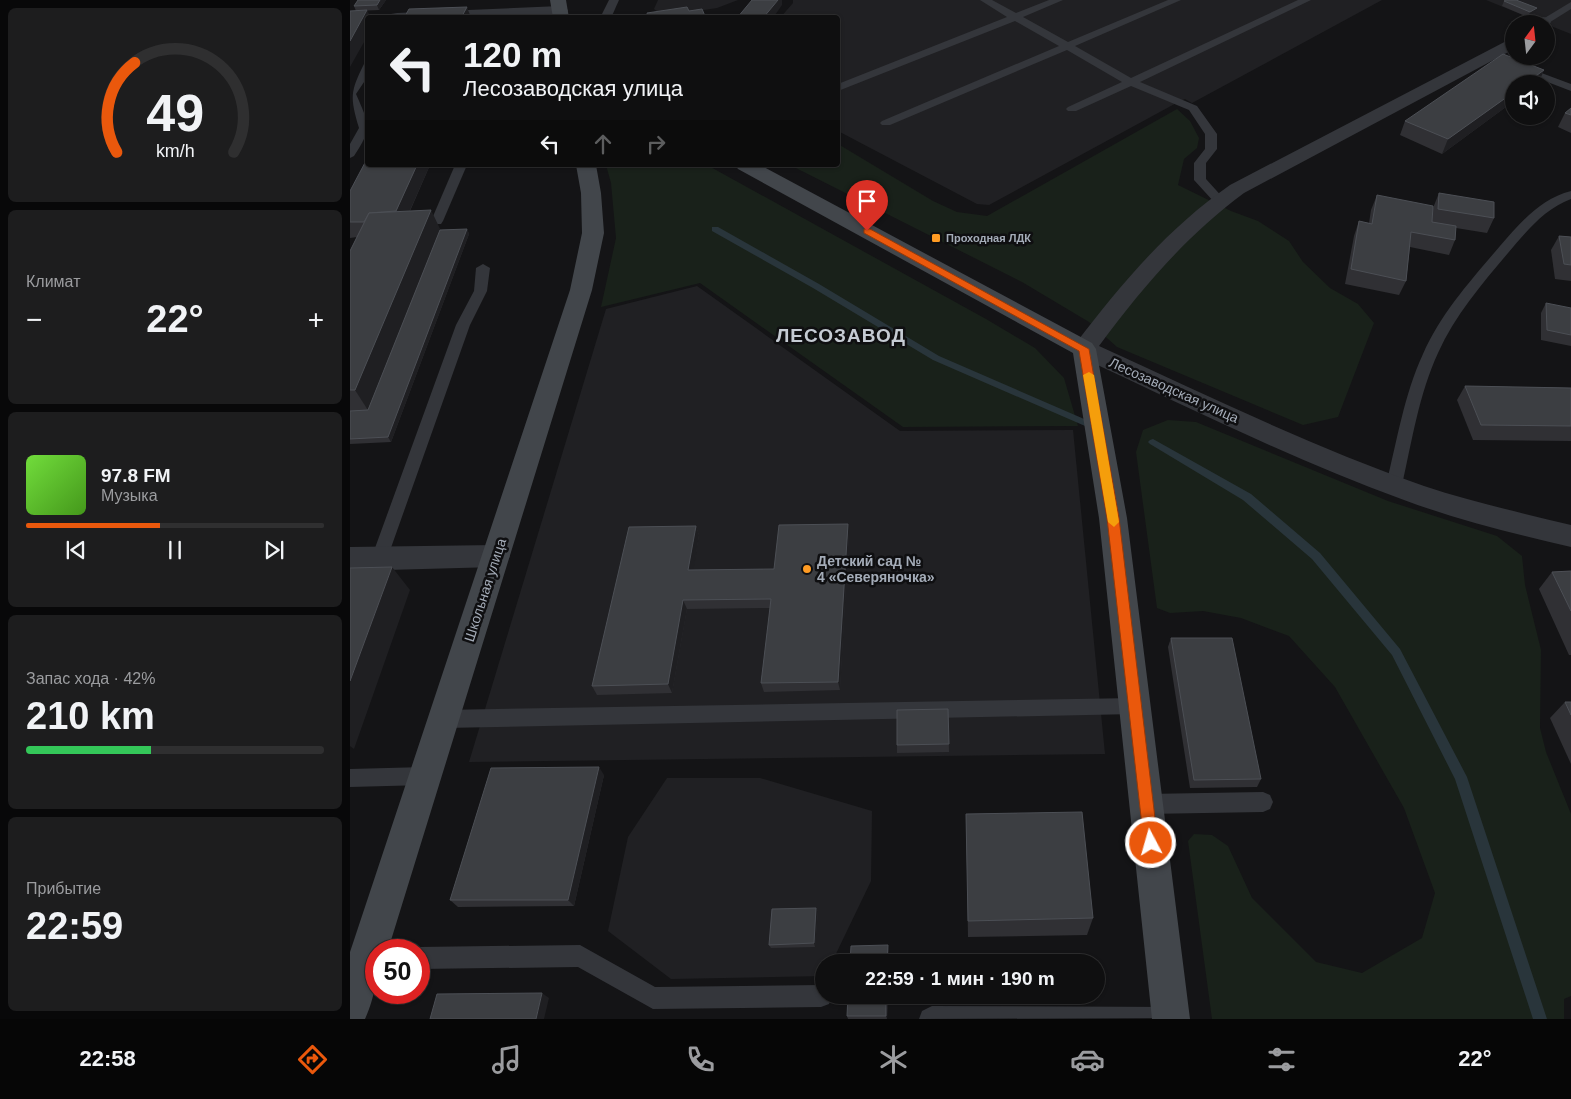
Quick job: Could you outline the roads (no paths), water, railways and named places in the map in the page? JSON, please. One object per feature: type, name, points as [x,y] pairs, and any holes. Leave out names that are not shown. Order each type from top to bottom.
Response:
[{"type":"main road","name":"Школьная улица","points":[[378,939],[425,776],[581,290],[593,233],[591,193],[586,167]]},
{"type":"main road","name":"Лесозаводская улица","points":[[750,167],[1084,349]]},
{"type":"main road","points":[[1084,349],[1113,518],[1171,1018]]},
{"type":"main road","name":"Школьная улица","points":[[350,1010],[365,975]]},
{"type":"street","points":[[504,15],[560,10]]},
{"type":"street","points":[[1084,349],[1159,254],[1189,224],[1219,200],[1505,47]]},
{"type":"street","name":"Лесозаводская улица","points":[[1084,349],[1246,423],[1394,486],[1499,519],[1571,536]]},
{"type":"street","points":[[350,559],[496,556]]},
{"type":"lane","points":[[607,15],[614,0]]},
{"type":"lane","points":[[985,0],[1131,82],[1193,108],[1211,134],[1211,149],[1200,163],[1200,180],[1219,200]]},
{"type":"lane","points":[[840,87],[1058,0]]},
{"type":"lane","points":[[886,123],[1176,0]]},
{"type":"lane","points":[[1072,109],[1306,0]]},
{"type":"lane","points":[[1555,15],[1571,5]]},
{"type":"lane","points":[[1488,56],[1571,88]]},
{"type":"lane","points":[[350,154],[365,128],[351,94],[365,71]]},
{"type":"lane","points":[[437,221],[460,167]]},
{"type":"lane","points":[[1394,486],[1430,354],[1457,306],[1531,218],[1560,198],[1571,195]]},
{"type":"lane","points":[[379,559],[463,325],[482,289],[484,278],[482,268]]},
{"type":"lane","points":[[443,719],[1135,706]]},
{"type":"lane","points":[[350,778],[425,776]]},
{"type":"lane","points":[[1146,804],[1263,802]]},
{"type":"lane","points":[[430,958],[580,956],[654,998],[815,996]]},
{"type":"lane","points":[[930,1019],[932,1017],[1171,1018]]},
{"type":"waterway","points":[[715,229],[816,286],[936,358],[1095,427]]},
{"type":"waterway","points":[[1153,442],[1247,497],[1316,556],[1396,652],[1461,777],[1540,1019]]},
{"type":"place","name":"Проходная ЛДК","points":[[936,238]]},
{"type":"place","name":"Детский сад № 4 «Северяночка»","points":[[807,569]]},
{"type":"district","name":"ЛЕСОЗАВОД","points":[[841,335]]}]
